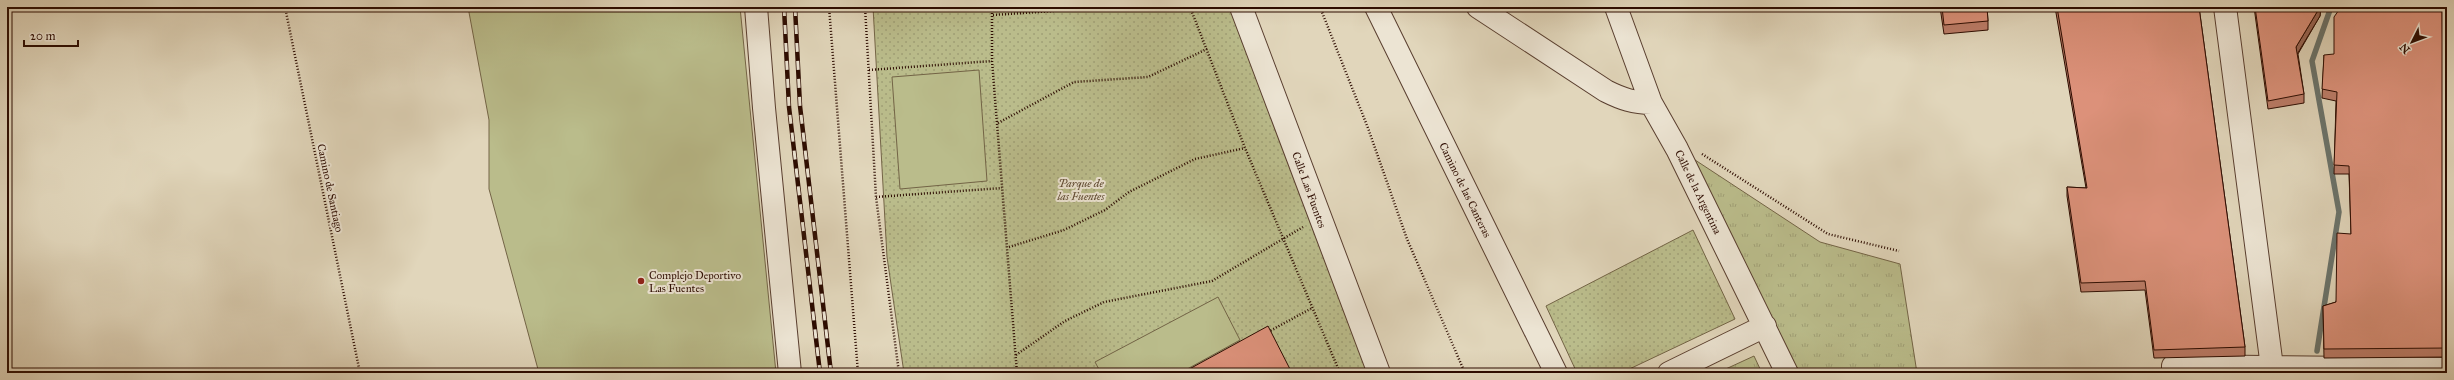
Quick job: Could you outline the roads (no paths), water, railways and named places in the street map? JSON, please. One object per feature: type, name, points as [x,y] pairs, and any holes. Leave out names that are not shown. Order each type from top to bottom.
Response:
[{"type":"street","points":[[756,7],[764,108],[790,373]]},
{"type":"street","name":"Calle Las Fuentes","points":[[1241,7],[1379,373]]},
{"type":"street","name":"Camino de las Canteras","points":[[1376,7],[1556,373]]},
{"type":"street","points":[[1478,7],[1606,91],[1623,100],[1639,103],[1651,103]]},
{"type":"street","name":"Calle de la Argentina","points":[[1616,7],[1651,103],[1677,149],[1787,373]]},
{"type":"street","points":[[2225,7],[2272,367]]},
{"type":"street","points":[[1669,373],[1764,326]]},
{"type":"street","points":[[2173,373],[2173,366],[2447,369]]},
{"type":"waterway","points":[[2317,351],[2339,212],[2312,61],[2331,7]]},
{"type":"railway","points":[[784,7],[789,107],[820,373]]},
{"type":"railway","points":[[795,7],[800,106],[831,373]]},
{"type":"place","name":"Complejo Deportivo Las Fuentes","points":[[641,281]]},
{"type":"park label","name":"Parque de las Fuentes","points":[[1081,189]]}]
